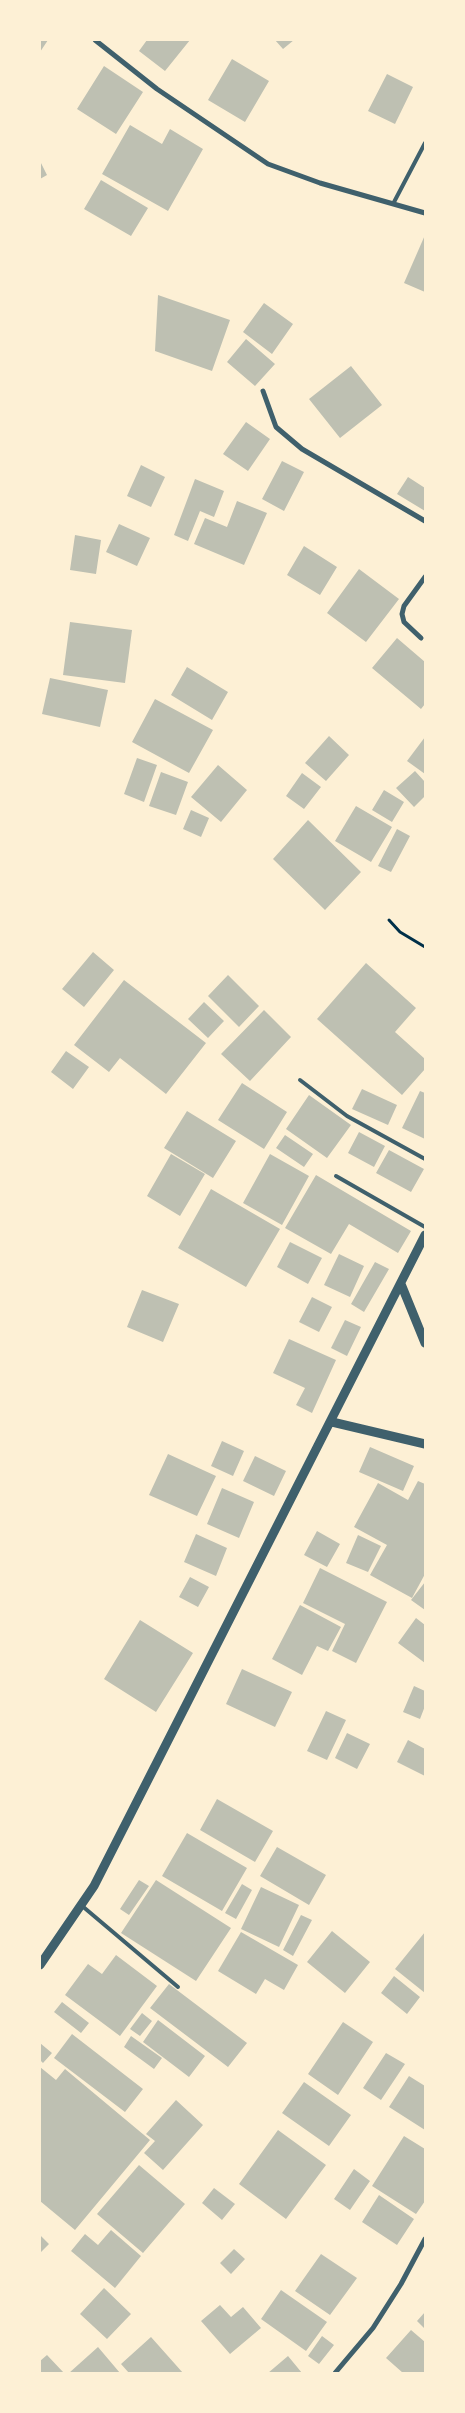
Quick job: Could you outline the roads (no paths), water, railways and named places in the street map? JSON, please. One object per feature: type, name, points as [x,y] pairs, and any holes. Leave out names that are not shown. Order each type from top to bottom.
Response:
[{"type":"street","points":[[94,40],[157,89],[268,164],[320,183],[425,213]]},
{"type":"street","points":[[263,391],[276,427],[302,449],[425,521]]},
{"type":"street","points":[[421,638],[404,622],[402,614],[404,606],[425,576]]},
{"type":"street","points":[[40,1965],[94,1886],[332,1422],[425,1235]]},
{"type":"street","points":[[401,1284],[425,1343]]},
{"type":"street","points":[[332,1422],[425,1444]]},
{"type":"street","points":[[335,2373],[373,2328],[401,2284],[425,2239]]},
{"type":"lane","points":[[393,204],[425,143]]},
{"type":"lane","points":[[300,1080],[347,1116],[425,1159]]},
{"type":"lane","points":[[336,1176],[425,1227]]},
{"type":"lane","points":[[81,1905],[178,1987]]}]
